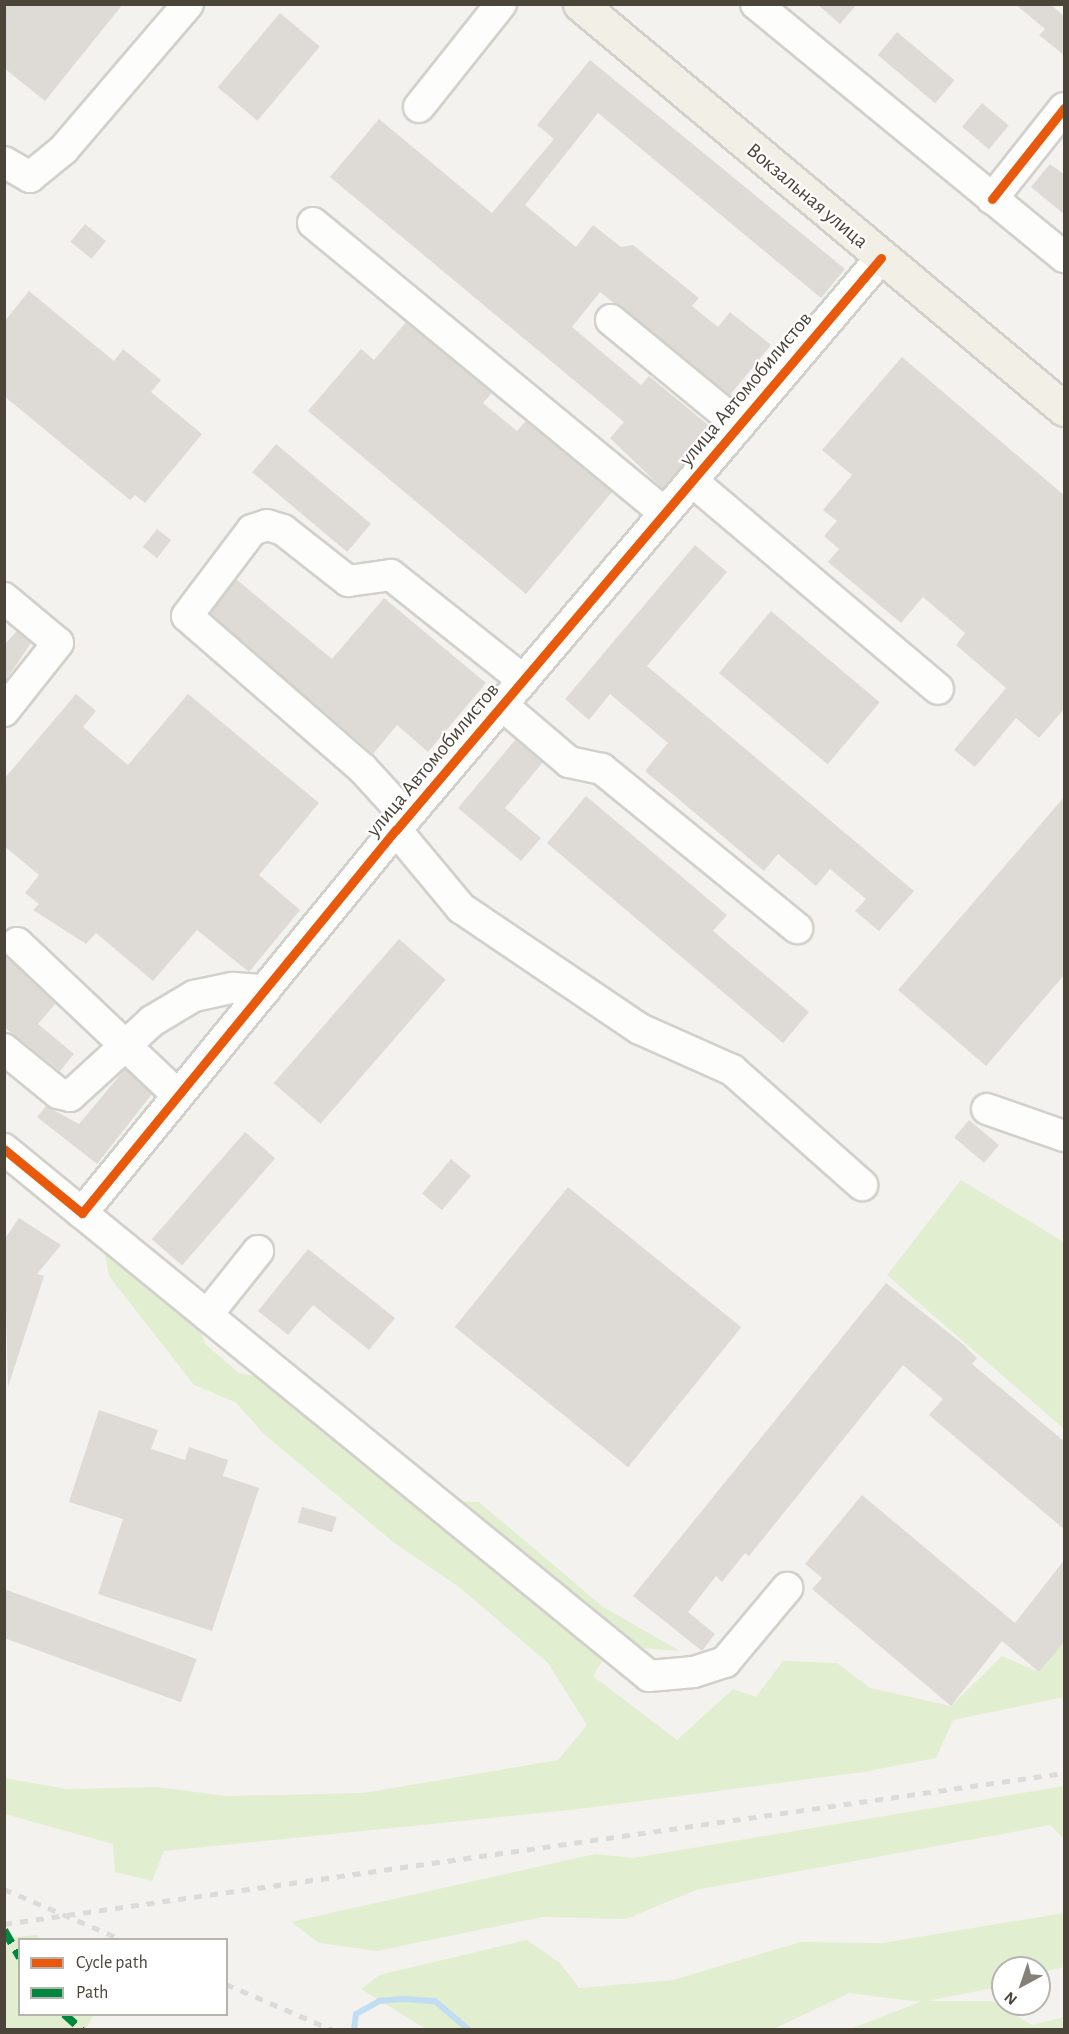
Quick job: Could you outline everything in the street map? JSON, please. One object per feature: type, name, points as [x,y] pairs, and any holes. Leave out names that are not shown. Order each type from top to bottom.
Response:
[{"type":"main road","name":"Вокзальная улица","points":[[580,4],[881,258],[1065,409]]},
{"type":"street","points":[[4,162],[30,177],[63,150],[188,4]]},
{"type":"street","points":[[419,107],[501,4]]},
{"type":"street","points":[[756,4],[1065,257]]},
{"type":"street","points":[[992,199],[1065,108]]},
{"type":"street","points":[[313,224],[665,513]]},
{"type":"street","name":"улица Автомобилистов","points":[[82,1213],[402,823],[881,258]]},
{"type":"street","points":[[612,320],[739,425]]},
{"type":"street","points":[[692,481],[938,689]]},
{"type":"street","points":[[524,680],[392,575],[348,581],[283,530],[267,525],[252,530],[187,616],[363,769],[461,908],[640,1029],[732,1070],[862,1185]]},
{"type":"street","points":[[4,598],[58,643],[4,711]]},
{"type":"street","points":[[502,705],[569,762],[602,769],[797,928]]},
{"type":"street","points":[[17,943],[178,1095]]},
{"type":"street","points":[[4,1049],[58,1093],[70,1096],[152,1021],[194,996],[233,988],[265,990]]},
{"type":"street","points":[[987,1109],[1065,1136]]},
{"type":"street","points":[[4,1149],[649,1676],[694,1672],[725,1662],[787,1588]]},
{"type":"street","points":[[207,1315],[258,1251]]},
{"type":"green space","points":[[961,1180],[1064,1242],[1064,1429],[887,1275]]},
{"type":"green space","points":[[104,1249],[198,1321],[205,1344],[239,1373],[272,1380],[447,1501],[479,1502],[603,1607],[680,1651],[612,1646],[593,1676],[677,1740],[733,1689],[756,1697],[783,1661],[837,1663],[870,1688],[951,1706],[1002,1656],[1039,1672],[1064,1641],[1064,1697],[953,1720],[936,1758],[863,1772],[579,1809],[164,1851],[152,1881],[115,1872],[113,1844],[5,1814],[4,1778],[67,1789],[157,1787],[226,1796],[364,1793],[558,1760],[587,1725],[548,1663],[459,1587],[393,1542],[265,1435],[235,1402],[194,1385],[109,1276]]},
{"type":"green space","points":[[1064,1786],[1064,1839],[1050,1825],[696,1890],[626,1919],[542,1917],[377,1951],[319,1943],[291,1922],[595,1854],[633,1858]]},
{"type":"green space","points":[[1064,1913],[1064,1967],[1051,1970],[1051,1956],[991,1956],[991,1988],[927,2001],[991,2001],[991,2016],[1017,2016],[1032,2025],[1064,2017],[1064,2029],[850,2029],[920,2002],[849,1993],[774,2029],[426,2029],[361,1989],[379,1975],[527,1940],[560,1963],[579,1988],[673,1980],[801,1942],[883,1943]]},
{"type":"green space","points":[[37,1935],[38,1938],[18,1938],[18,2016],[92,2016],[86,2029],[5,2029],[5,1938]]},
{"type":"building","points":[[4,4],[123,4],[45,101],[4,68]]},
{"type":"building","points":[[817,4],[857,4],[840,24]]},
{"type":"building","points":[[1015,4],[1050,4],[1065,17],[1065,56],[1039,35],[1045,29]]},
{"type":"building","points":[[280,13],[320,46],[257,121],[218,87]]},
{"type":"building","points":[[897,32],[954,80],[935,103],[878,55]]},
{"type":"building","points":[[590,60],[845,269],[821,298],[598,113],[525,205],[576,247],[593,225],[621,247],[633,245],[699,298],[692,306],[718,327],[730,312],[771,345],[730,395],[600,292],[572,327],[641,385],[649,376],[713,429],[663,489],[610,438],[624,422],[330,177],[379,119],[492,213],[554,139],[537,125]]},
{"type":"building","points":[[982,103],[1009,125],[989,149],[962,127]]},
{"type":"building","points":[[1050,164],[1065,175],[1065,215],[1031,187]]},
{"type":"building","points":[[85,224],[106,241],[92,259],[71,242]]},
{"type":"building","points":[[29,291],[114,361],[123,349],[161,380],[151,392],[202,434],[145,503],[135,495],[130,500],[4,396],[4,322]]},
{"type":"building","points":[[406,322],[492,393],[483,403],[517,431],[526,421],[612,492],[526,594],[308,411],[361,349],[374,360]]},
{"type":"building","points":[[902,357],[1065,496],[1065,708],[1039,738],[1016,718],[975,767],[954,750],[1006,688],[956,645],[965,633],[923,597],[901,623],[828,562],[839,549],[824,536],[837,521],[823,510],[852,475],[822,450]]},
{"type":"building","points":[[276,444],[371,524],[347,552],[252,472]]},
{"type":"building","points":[[157,529],[171,540],[157,558],[143,547]]},
{"type":"building","points":[[695,545],[727,572],[647,666],[914,891],[879,931],[855,911],[866,899],[830,869],[816,886],[778,854],[764,871],[645,771],[668,743],[610,694],[589,720],[565,699]]},
{"type":"building","points":[[236,579],[332,659],[384,598],[486,683],[428,752],[397,725],[373,754],[210,614]]},
{"type":"building","points":[[771,611],[880,702],[828,764],[719,673]]},
{"type":"building","points":[[17,631],[31,643],[4,683],[4,645]]},
{"type":"building","points":[[76,694],[96,711],[83,727],[128,765],[188,694],[319,803],[259,875],[300,910],[249,972],[197,930],[153,981],[96,933],[86,944],[33,910],[39,904],[25,893],[39,875],[4,846],[4,779]]},
{"type":"building","points":[[516,739],[543,762],[505,808],[541,838],[521,861],[458,808]]},
{"type":"building","points":[[586,796],[727,915],[713,931],[809,1012],[783,1043],[547,843]]},
{"type":"building","points":[[1065,796],[1065,974],[986,1066],[898,990]]},
{"type":"building","points":[[399,939],[446,980],[320,1124],[274,1083]]},
{"type":"building","points":[[4,955],[56,1003],[38,1024],[74,1054],[60,1071],[4,1027]]},
{"type":"building","points":[[125,1069],[152,1094],[97,1164],[37,1117],[46,1106],[79,1124]]},
{"type":"building","points":[[969,1120],[999,1145],[984,1163],[954,1138]]},
{"type":"building","points":[[245,1132],[275,1158],[182,1265],[152,1239]]},
{"type":"building","points":[[451,1159],[471,1176],[442,1210],[422,1193]]},
{"type":"building","points":[[568,1187],[741,1327],[628,1467],[455,1327]]},
{"type":"building","points":[[19,1218],[61,1245],[37,1274],[44,1276],[8,1387],[4,1240]]},
{"type":"building","points":[[308,1249],[395,1318],[369,1350],[313,1305],[288,1335],[258,1311]]},
{"type":"building","points":[[886,1283],[964,1345],[977,1358],[972,1364],[1065,1442],[1065,1530],[929,1415],[943,1399],[903,1365],[749,1556],[745,1553],[722,1582],[716,1576],[688,1612],[715,1634],[702,1651],[633,1596]]},
{"type":"building","points":[[99,1410],[158,1430],[151,1449],[185,1460],[189,1447],[228,1460],[223,1476],[259,1488],[212,1631],[98,1594],[123,1519],[69,1502]]},
{"type":"building","points":[[862,1495],[1015,1623],[1065,1559],[1065,1641],[1039,1672],[1002,1641],[951,1706],[812,1589],[822,1578],[805,1564]]},
{"type":"building","points":[[302,1507],[337,1517],[332,1532],[298,1522]]},
{"type":"building","points":[[4,1589],[197,1659],[181,1702],[4,1638]]},
{"type":"waterway","points":[[354,2030],[356,2014],[379,2001],[403,1999],[435,2001],[469,2030]]},
{"type":"railway","points":[[4,1924],[1064,1773]]},
{"type":"railway","points":[[4,1889],[118,1938]]},
{"type":"railway","points":[[228,1985],[333,2030]]},
{"type":"marked path","points":[[4,1930],[18,1954]]},
{"type":"marked path","points":[[66,2016],[82,2030]]},
{"type":"cycle path","points":[[992,199],[1064,108]]},
{"type":"cycle path","points":[[4,1149],[82,1213],[396,830],[881,258]]}]
